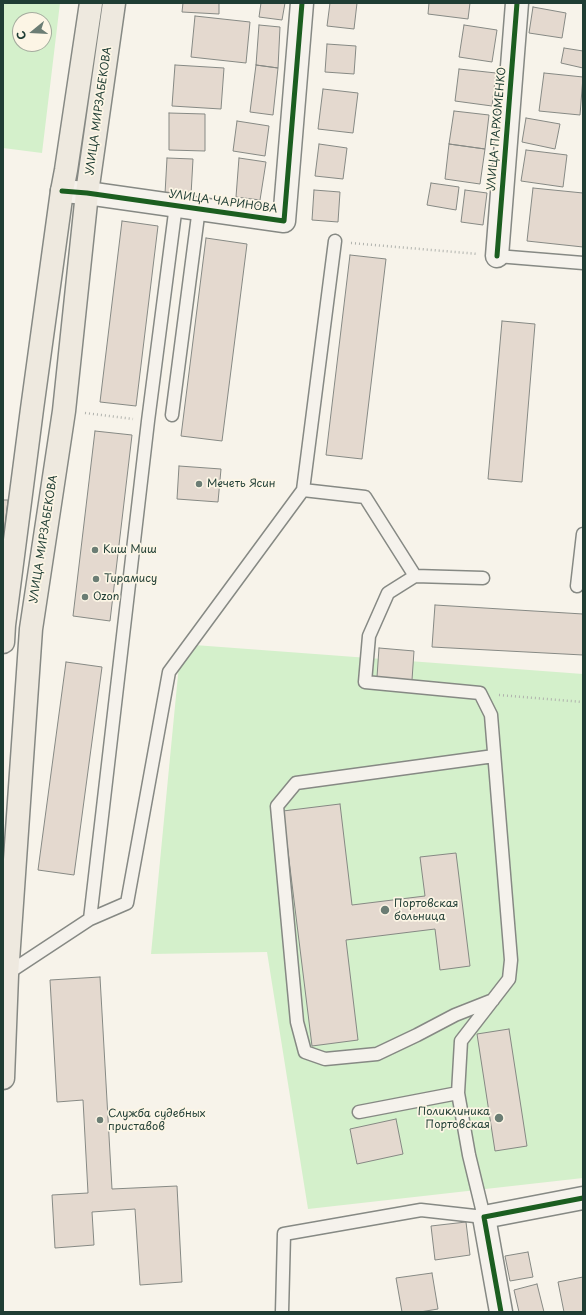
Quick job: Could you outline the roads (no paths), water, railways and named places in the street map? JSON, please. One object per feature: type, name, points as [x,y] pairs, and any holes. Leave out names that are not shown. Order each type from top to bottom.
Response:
[{"type":"main road","points":[[3,642],[32,409],[62,191],[68,162],[91,3]]},
{"type":"main road","name":"УЛИЦА МИРЗАБЕКОВА","points":[[3,1078],[5,975],[31,629],[64,411],[87,193],[114,3]]},
{"type":"street","name":"УЛИЦА ЧАРИНОВА","points":[[62,191],[199,208],[284,221],[302,3]]},
{"type":"street","name":"УЛИЦА ПАРХОМЕНКО","points":[[497,256],[517,3]]},
{"type":"street","points":[[501,1312],[484,1217],[583,1198]]},
{"type":"lane","points":[[90,919],[148,421],[176,205]]},
{"type":"lane","points":[[172,415],[199,208]]},
{"type":"lane","points":[[5,975],[90,919],[127,903],[169,672],[303,490],[335,241]]},
{"type":"lane","points":[[497,256],[583,263]]},
{"type":"lane","points":[[303,490],[365,497],[415,576]]},
{"type":"lane","points":[[577,586],[583,534]]},
{"type":"lane","points":[[282,1312],[284,1234],[421,1210],[484,1217],[469,1155],[458,1093],[460,1041],[509,979],[511,960],[491,715],[480,693],[365,682],[369,636],[388,594],[415,576],[483,578]]},
{"type":"lane","points":[[494,756],[296,783],[277,806],[297,1022],[306,1052],[325,1059],[377,1054],[455,1015],[494,999]]},
{"type":"lane","points":[[359,1112],[458,1093]]},
{"type":"place","name":"Мечеть Ясин","points":[[199,484]]},
{"type":"place","name":"Киш Миш","points":[[95,550]]},
{"type":"place","name":"Тирамису","points":[[96,579]]},
{"type":"place","name":"Ozon","points":[[85,597]]},
{"type":"place","name":"Портовская больница","points":[[385,910]]},
{"type":"place","name":"Поликлиника Портовская","points":[[499,1118]]},
{"type":"place","name":"Служба судебных приставов","points":[[100,1120]]}]
